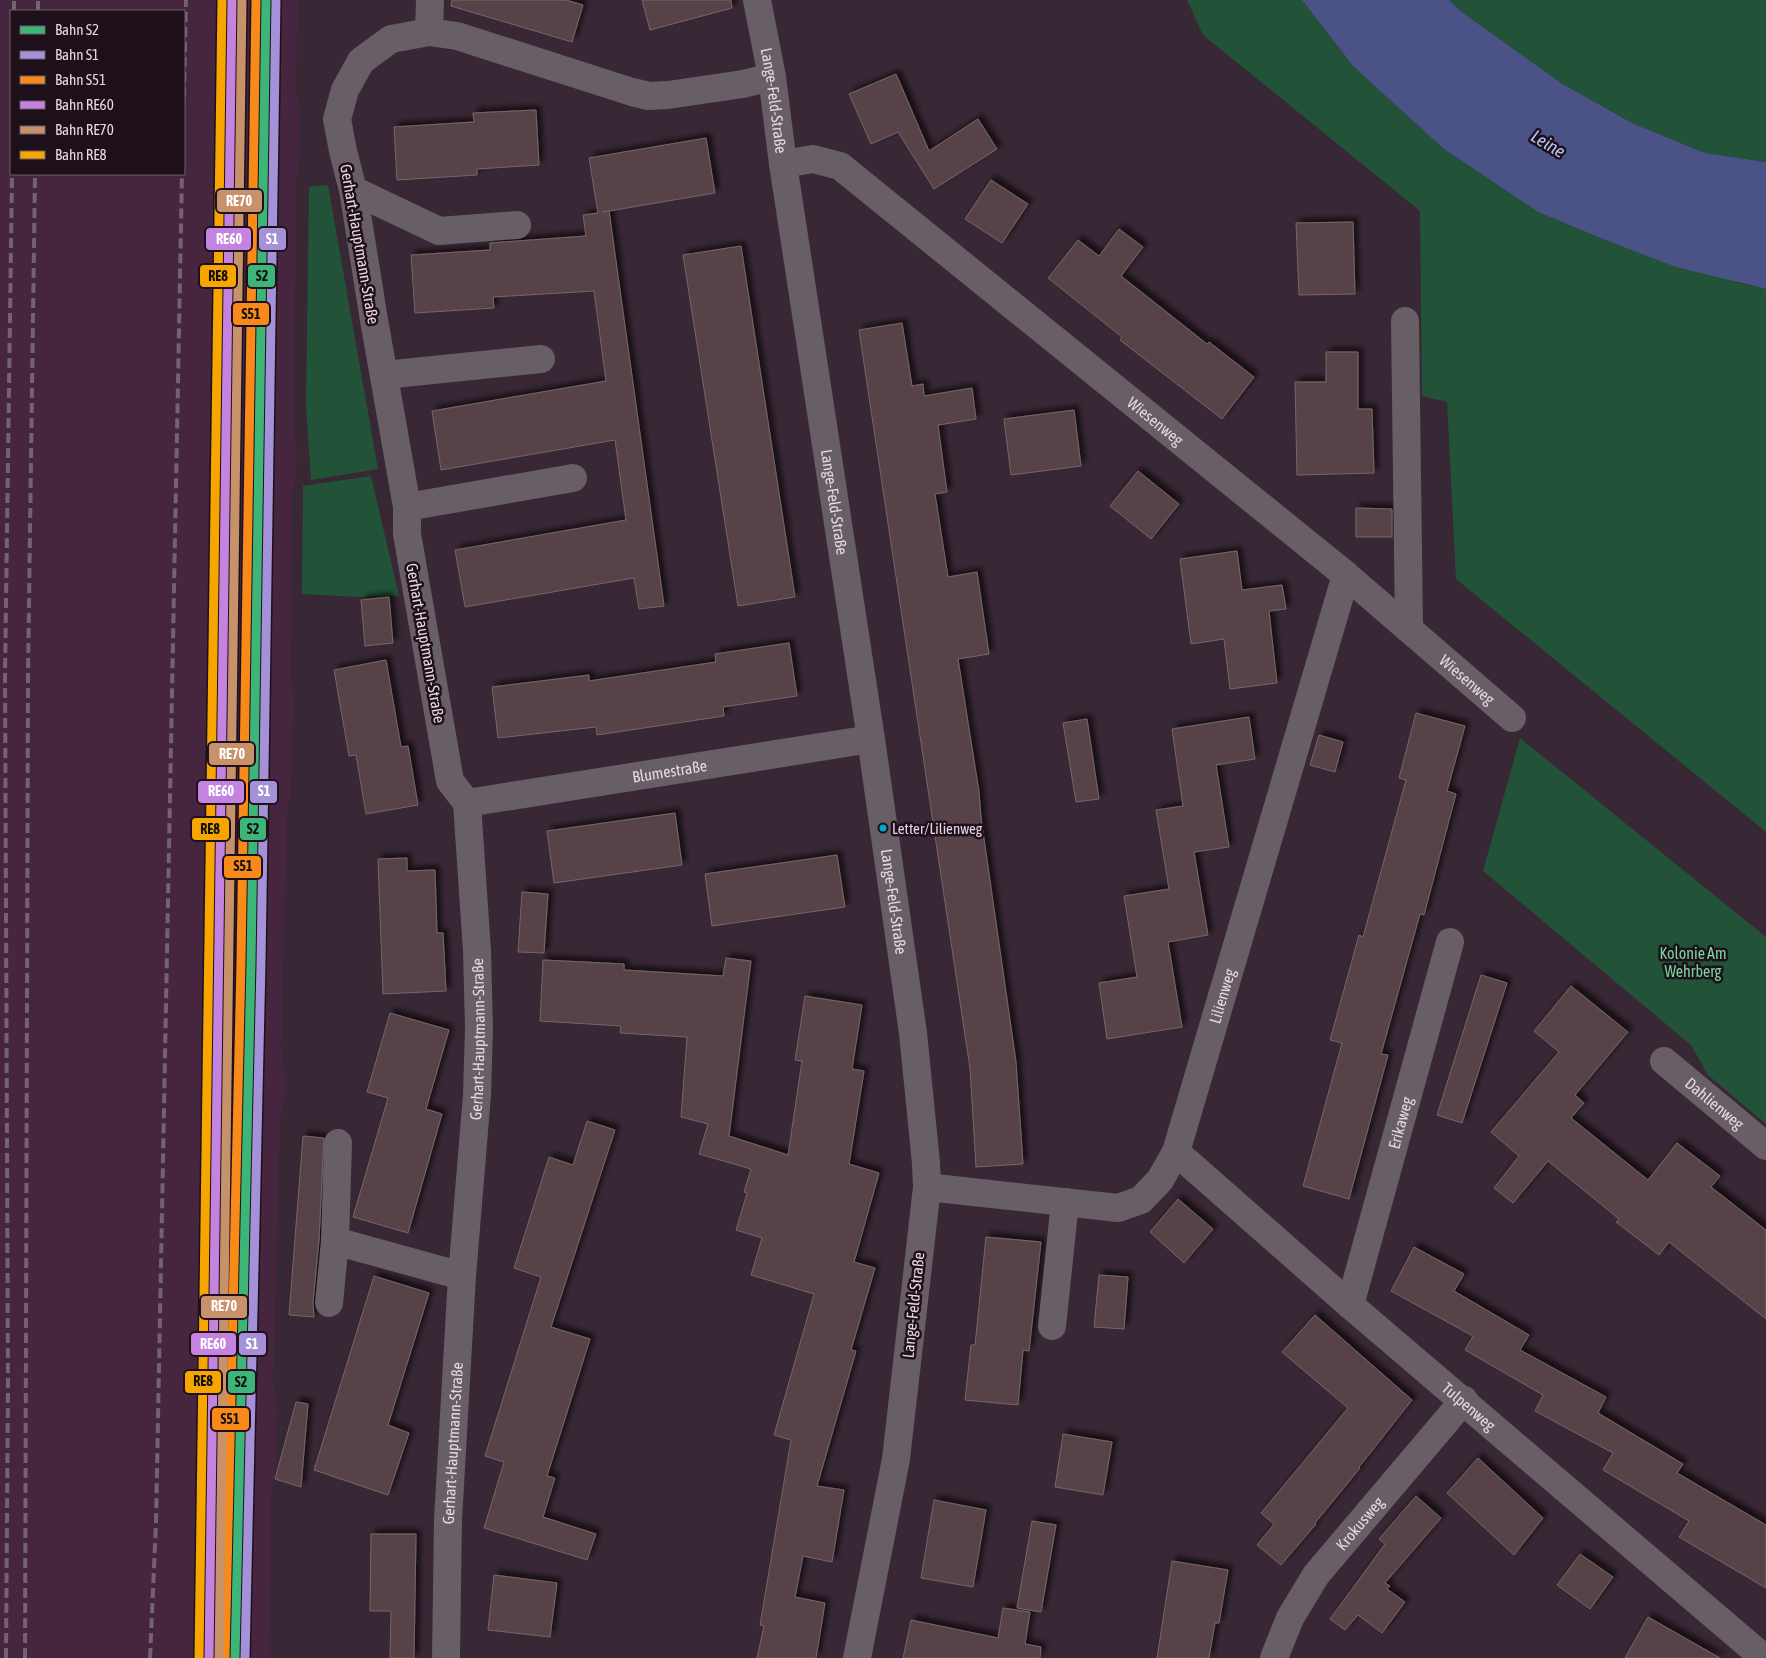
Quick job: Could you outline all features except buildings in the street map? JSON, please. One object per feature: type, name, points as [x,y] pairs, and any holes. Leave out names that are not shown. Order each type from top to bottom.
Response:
[{"type":"street","points":[[429,32],[430,0]]},
{"type":"street","name":"Lange-Feld-Straße","points":[[757,0],[772,77],[783,164],[871,739],[913,1034],[926,1163],[926,1187],[896,1460],[858,1658]]},
{"type":"street","name":"Gerhart-Hauptmann-Straße","points":[[446,1658],[448,1520],[462,1276],[477,1095],[479,1028],[477,951],[467,803],[450,781],[407,534],[407,507],[353,190],[337,119],[345,90],[361,61],[391,39],[429,32],[457,36],[649,96],[743,84],[772,77]]},
{"type":"street","name":"Wiesenweg","points":[[783,164],[813,158],[840,166],[1346,576],[1512,718]]},
{"type":"street","points":[[353,190],[439,231],[517,225]]},
{"type":"street","points":[[1405,322],[1409,628]]},
{"type":"street","points":[[384,374],[541,359]]},
{"type":"street","points":[[407,507],[573,478]]},
{"type":"street","name":"Lilienweg","points":[[926,1187],[1118,1208],[1141,1200],[1160,1180],[1176,1152],[1346,576]]},
{"type":"street","name":"Blumestraße","points":[[467,803],[871,739]]},
{"type":"street","name":"Erikaweg","points":[[1350,1305],[1450,942]]},
{"type":"street","name":"Dahlienweg","points":[[1664,1061],[1766,1146]]},
{"type":"street","points":[[329,1304],[335,1241],[338,1143]]},
{"type":"street","name":"Tulpenweg","points":[[1176,1152],[1350,1305],[1464,1400],[1761,1657]]},
{"type":"street","points":[[1052,1326],[1065,1202]]},
{"type":"street","points":[[335,1241],[462,1276]]},
{"type":"street","name":"Krokusweg","points":[[1274,1658],[1290,1618],[1316,1575],[1464,1400]]},
{"type":"shaded area","points":[[0,0],[298,0],[296,93],[300,112],[300,155],[296,181],[294,434],[297,451],[296,477],[292,495],[291,679],[294,697],[291,786],[287,816],[281,1050],[285,1073],[285,1098],[280,1121],[273,1381],[277,1407],[276,1469],[271,1493],[269,1658],[0,1658]]},
{"type":"green space","points":[[1187,0],[1302,0],[1353,66],[1444,149],[1538,212],[1603,239],[1739,283],[1766,289],[1766,832],[1456,579],[1447,402],[1422,396],[1420,211],[1203,35]]},
{"type":"green space","points":[[1449,0],[1766,0],[1766,162],[1705,153],[1632,123],[1561,83],[1463,13]]},
{"type":"green space","points":[[328,185],[378,469],[311,480],[306,406],[309,187]]},
{"type":"green space","points":[[371,476],[399,596],[359,597],[302,594],[303,486]]},
{"type":"green space","name":"Kolonie Am Wehrberg","points":[[1520,738],[1766,937],[1766,1124],[1708,1075],[1691,1045],[1483,871]]},
{"type":"water","name":"Leine","points":[[1302,0],[1449,0],[1463,13],[1561,83],[1632,123],[1705,153],[1766,162],[1766,289],[1676,267],[1538,212],[1444,149],[1353,66]]},
{"type":"railway","points":[[14,0],[14,10]]},
{"type":"railway","points":[[38,0],[38,10]]},
{"type":"railway","points":[[185,48],[186,0]]},
{"type":"railway","points":[[6,1658],[8,1384],[5,675],[12,175]]},
{"type":"railway","points":[[25,1658],[28,676],[35,175]]},
{"type":"railway","points":[[150,1658],[156,1523],[182,175]]},
{"type":"rail line","name":"RE8","points":[[199,1658],[222,0]]},
{"type":"rail line","name":"RE60","points":[[209,1658],[232,0]]},
{"type":"rail line","name":"RE70","points":[[219,1658],[242,0]]},
{"type":"rail line","name":"S51","points":[[225,1658],[241,963],[256,0]]},
{"type":"rail line","name":"S2","points":[[235,1658],[251,963],[266,0]]},
{"type":"rail line","name":"S1","points":[[245,1658],[261,963],[276,0]]},
{"type":"place","name":"Letter/Lilienweg","points":[[883,828]]}]
